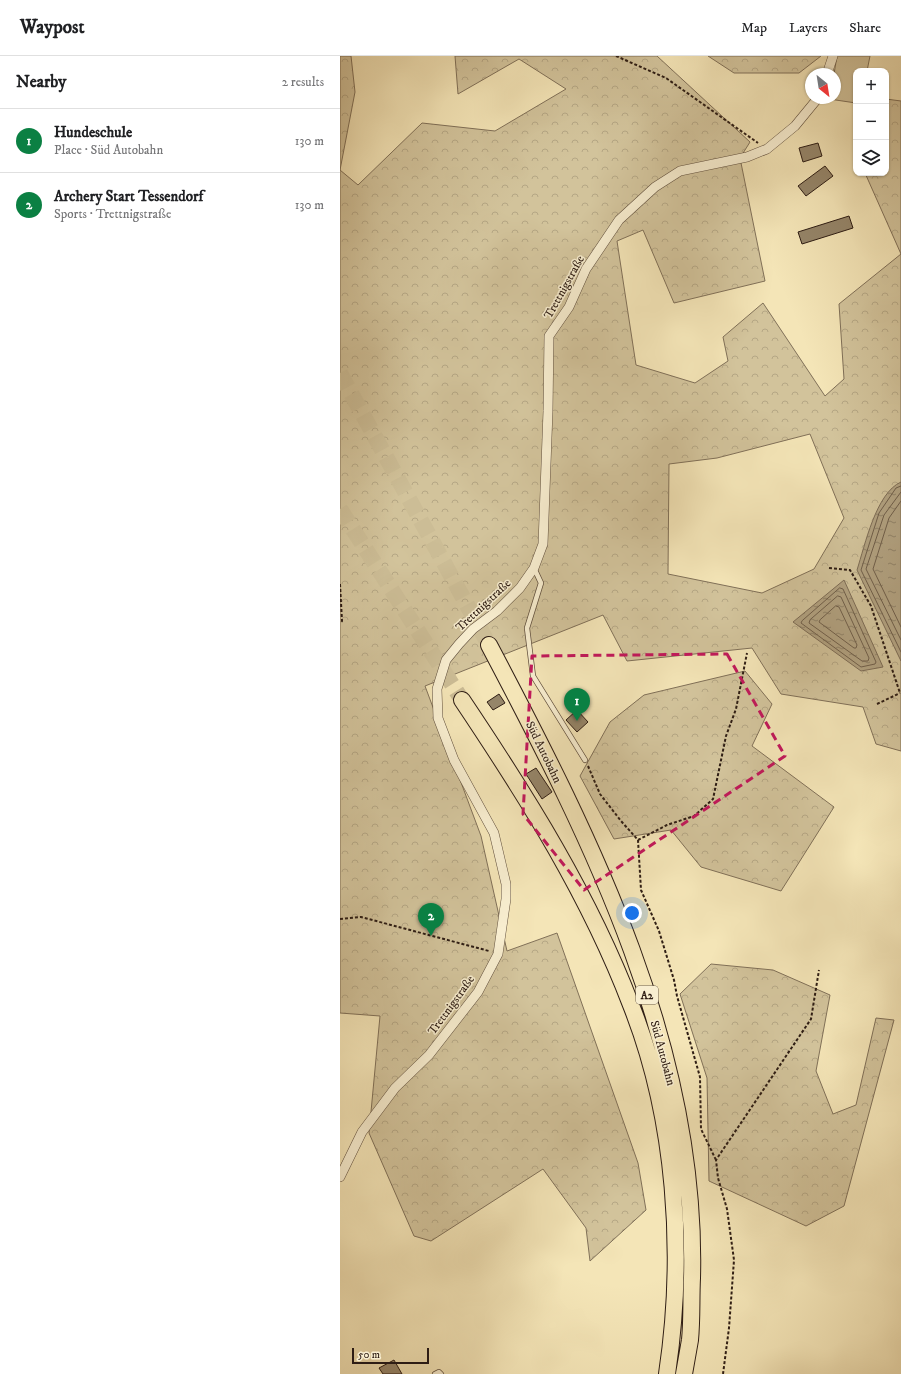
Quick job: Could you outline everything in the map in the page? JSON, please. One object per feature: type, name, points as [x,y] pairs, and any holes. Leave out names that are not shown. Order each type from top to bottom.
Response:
[{"type":"highway","name":"Süd Autobahn","points":[[489,645],[591,848],[621,921],[648,996],[659,1033],[679,1116],[691,1216],[692,1262],[690,1339],[684,1374]]},
{"type":"highway","name":"Süd Autobahn","points":[[462,700],[489,740],[562,858],[600,930],[632,1006],[646,1048],[664,1120],[677,1257],[673,1338],[667,1374]]},
{"type":"street","points":[[829,68],[833,56]]},
{"type":"street","name":"Trettnigstraße","points":[[340,1177],[362,1132],[395,1088],[429,1055],[478,992],[498,954],[506,899],[506,884],[494,832],[454,760],[438,718],[436,689],[446,660],[473,629],[497,611],[520,588],[534,568],[543,544],[549,336],[569,307],[586,269],[619,220],[655,187],[680,171],[747,157],[766,149],[795,126],[813,104]]},
{"type":"lane","points":[[534,568],[541,583],[527,628],[533,676],[585,760]]},
{"type":"lane","points":[[435,1374],[439,1372],[441,1374]]},
{"type":"path","points":[[616,56],[666,78],[766,149]]},
{"type":"path","points":[[829,568],[850,570],[871,606],[901,693],[877,704]]},
{"type":"path","points":[[340,584],[342,621],[340,623]]},
{"type":"path","points":[[638,840],[666,826],[694,816],[713,799],[726,736],[736,709],[747,652]]},
{"type":"path","points":[[585,760],[600,794],[638,840],[641,890],[659,931],[700,1077],[701,1129],[716,1160],[718,1178],[726,1209],[734,1260],[729,1328],[723,1374]]},
{"type":"path","points":[[340,919],[362,917],[498,954]]},
{"type":"path","points":[[716,1160],[811,1020],[819,970]]},
{"type":"highlighted area","points":[[727,654],[785,756],[584,890],[523,814],[532,656]]},
{"type":"green space","points":[[340,56],[351,56],[355,92],[340,170]]},
{"type":"green space","points":[[455,56],[657,56],[750,142],[740,158],[765,281],[674,303],[643,230],[617,241],[636,365],[695,383],[728,361],[723,337],[763,303],[825,396],[844,379],[839,304],[901,254],[901,751],[876,744],[863,707],[781,694],[752,648],[627,661],[603,615],[425,686],[481,836],[507,951],[557,933],[638,1163],[646,1210],[590,1261],[586,1228],[543,1169],[431,1241],[414,1236],[369,1133],[380,1016],[340,1013],[340,170],[358,185],[422,123],[495,131],[566,89],[519,59],[458,94]],"holes":[[[810,434],[844,518],[814,569],[762,593],[668,574],[669,464],[717,458]]]},
{"type":"green space","points":[[708,56],[821,56],[799,73],[734,73]]},
{"type":"green space","points":[[837,56],[870,56],[868,68],[853,68],[853,103],[841,101],[841,68],[835,68]]},
{"type":"green space","points":[[889,99],[901,101],[901,254],[866,176],[889,176]]},
{"type":"green space","points":[[745,671],[772,704],[752,746],[834,807],[781,891],[701,867],[671,830],[614,839],[580,776],[610,722],[644,695]]},
{"type":"green space","points":[[711,964],[773,970],[830,995],[816,1071],[833,1114],[856,1105],[876,1018],[894,1020],[844,1206],[806,1226],[709,1181],[707,1078],[680,994]]},
{"type":"water","points":[[901,482],[901,661],[857,570],[878,508],[892,488]]},
{"type":"water","points":[[844,580],[883,667],[861,671],[793,622]]},
{"type":"building","points":[[818,143],[822,156],[803,162],[799,148]]},
{"type":"building","points":[[825,166],[833,176],[806,196],[798,186]]},
{"type":"building","points":[[849,216],[853,228],[802,244],[798,232]]},
{"type":"building","points":[[499,694],[505,703],[493,710],[487,702]]},
{"type":"building","points":[[577,710],[588,722],[577,732],[566,720]]},
{"type":"building","points":[[536,768],[552,792],[542,799],[526,774]]},
{"type":"building","points":[[394,1360],[402,1374],[383,1374],[379,1368]]},
{"type":"tunnel","points":[[340,373],[489,645]]},
{"type":"tunnel","points":[[340,509],[462,700]]},
{"type":"place","name":"Hundeschule","points":[[577,721]]},
{"type":"place","name":"Archery Start Tessendorf","points":[[431,936]]}]
